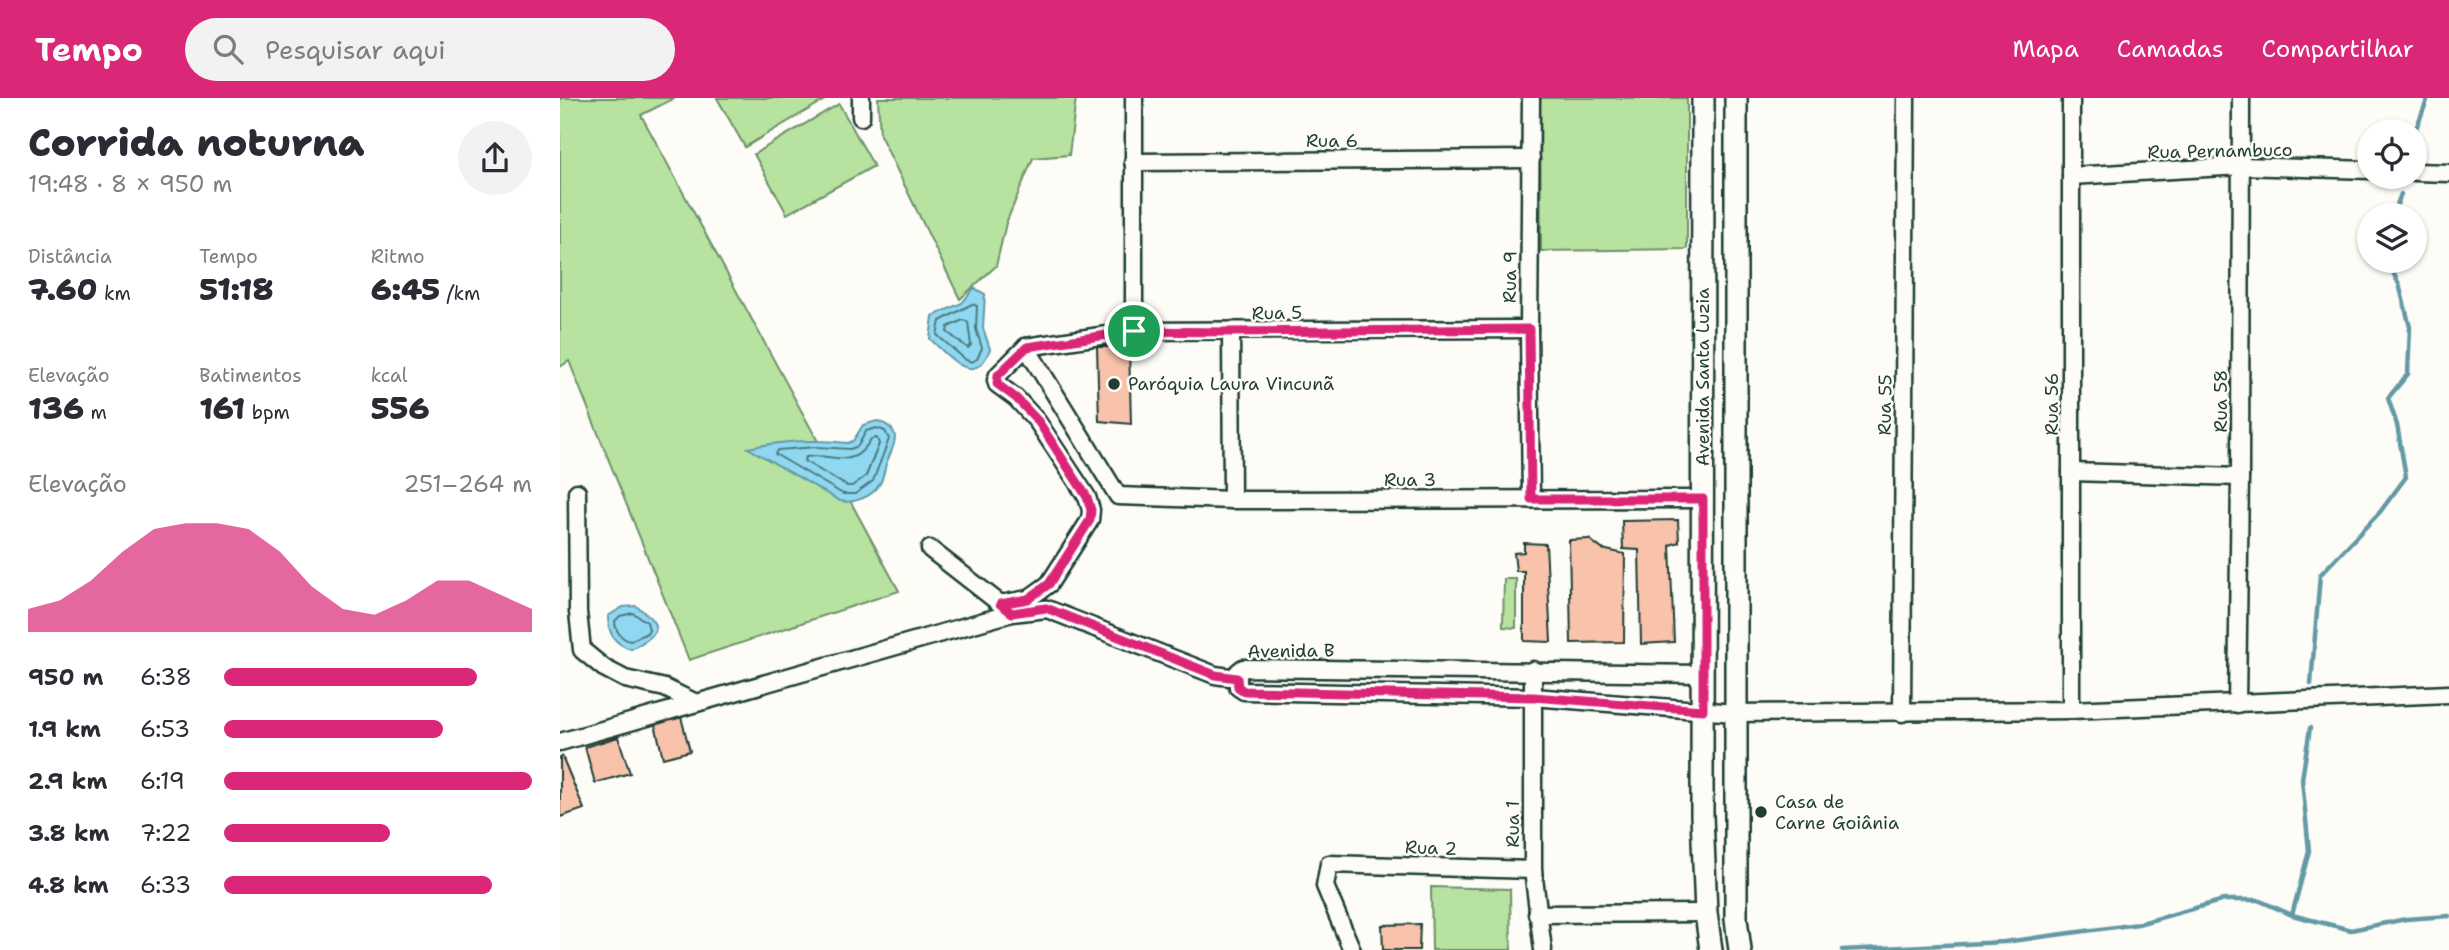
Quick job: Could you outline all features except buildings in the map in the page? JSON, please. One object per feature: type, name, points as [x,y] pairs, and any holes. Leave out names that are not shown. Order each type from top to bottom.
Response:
[{"type":"street","points":[[861,98],[861,117]]},
{"type":"street","points":[[1134,98],[1134,331]]},
{"type":"street","name":"Rua 9","points":[[1531,98],[1531,499]]},
{"type":"street","name":"Avenida Santa Luzia","points":[[1703,98],[1702,815],[1706,913],[1711,950]]},
{"type":"street","name":"Avenida Santa Luzia","points":[[1736,98],[1735,713],[1736,919],[1740,950]]},
{"type":"street","name":"Rua 55","points":[[1902,713],[1906,98]]},
{"type":"street","name":"Rua 56","points":[[2071,98],[2071,710]]},
{"type":"street","name":"Rua 58","points":[[2237,704],[2241,98]]},
{"type":"street","name":"Rua 6","points":[[1133,162],[1531,159]]},
{"type":"street","name":"Rua Pernambuco","points":[[2071,176],[2241,166],[2357,170]]},
{"type":"street","points":[[2427,172],[2449,173]]},
{"type":"street","points":[[1703,212],[1736,211]]},
{"type":"street","name":"Rua 5","points":[[1027,347],[1134,331],[1529,329]]},
{"type":"street","points":[[1231,332],[1233,500]]},
{"type":"street","points":[[560,742],[1006,608],[1028,599],[1049,584],[1090,520],[1091,510],[1087,497],[1038,421],[1016,398],[997,384],[998,375],[1027,347]]},
{"type":"street","name":"Rua 3","points":[[1027,347],[1118,496],[1233,500],[1703,499]]},
{"type":"street","points":[[2071,472],[2240,477]]},
{"type":"street","points":[[577,492],[578,612],[582,650],[604,668],[625,679],[665,688],[695,703]]},
{"type":"street","points":[[930,549],[1006,608],[1046,608],[1215,675],[1237,678]]},
{"type":"street","name":"Avenida B","points":[[1702,674],[1243,668],[1238,672],[1237,678],[1238,687],[1244,691],[1533,697],[1735,713],[2071,710],[2449,694]]},
{"type":"street","name":"Rua 1","points":[[1533,670],[1533,870],[1543,950]]},
{"type":"street","name":"Rua 2","points":[[1352,950],[1325,886],[1329,864],[1533,870]]},
{"type":"street","points":[[1537,914],[1706,913]]},
{"type":"green space","points":[[560,98],[675,98],[641,115],[899,591],[689,660],[569,361],[560,367]]},
{"type":"green space","points":[[717,98],[828,98],[745,147]]},
{"type":"green space","points":[[878,98],[1076,98],[1069,155],[1033,158],[1006,223],[996,266],[960,299],[880,135]]},
{"type":"green space","points":[[1540,98],[1687,98],[1687,249],[1541,251]]},
{"type":"green space","points":[[839,104],[874,166],[787,214],[754,154]]},
{"type":"green space","points":[[1504,579],[1516,579],[1516,628],[1503,627]]},
{"type":"green space","points":[[1431,887],[1510,889],[1511,950],[1432,950]]},
{"type":"water","points":[[974,288],[985,294],[983,328],[990,349],[984,361],[977,367],[970,368],[954,361],[930,339],[933,316],[962,303]]},
{"type":"water","points":[[877,421],[894,433],[894,444],[882,481],[872,493],[856,500],[840,501],[748,448],[798,441],[848,443],[853,441],[863,425]]},
{"type":"water","points":[[636,606],[652,619],[655,629],[648,639],[631,649],[613,637],[608,616],[623,607]]},
{"type":"waterway","points":[[2420,119],[2428,98]]},
{"type":"waterway","points":[[2398,203],[2401,194]]},
{"type":"waterway","points":[[2311,684],[2320,575],[2380,512],[2406,477],[2397,425],[2388,398],[2408,374],[2410,327],[2399,284],[2393,273]]},
{"type":"waterway","points":[[2292,915],[2309,851],[2302,779],[2310,728]]},
{"type":"waterway","points":[[1842,950],[2004,942],[2138,924],[2224,900],[2258,900],[2292,915],[2351,930],[2406,919],[2449,916]]},
{"type":"place","name":"Paróquia Laura Vincunã","points":[[1114,384]]},
{"type":"place","name":"Casa de Carne Goiânia","points":[[1761,812]]},
{"type":"route","points":[[1529,329],[1531,499],[1703,499],[1703,710],[1533,697],[1244,691],[1238,687],[1237,678],[1215,675],[1046,608],[1012,613],[1000,604],[1028,599],[1049,584],[1090,520],[1091,510],[1087,497],[1038,421],[1016,398],[1000,388],[996,380],[998,375],[1027,347],[1134,331],[1529,329]]}]
